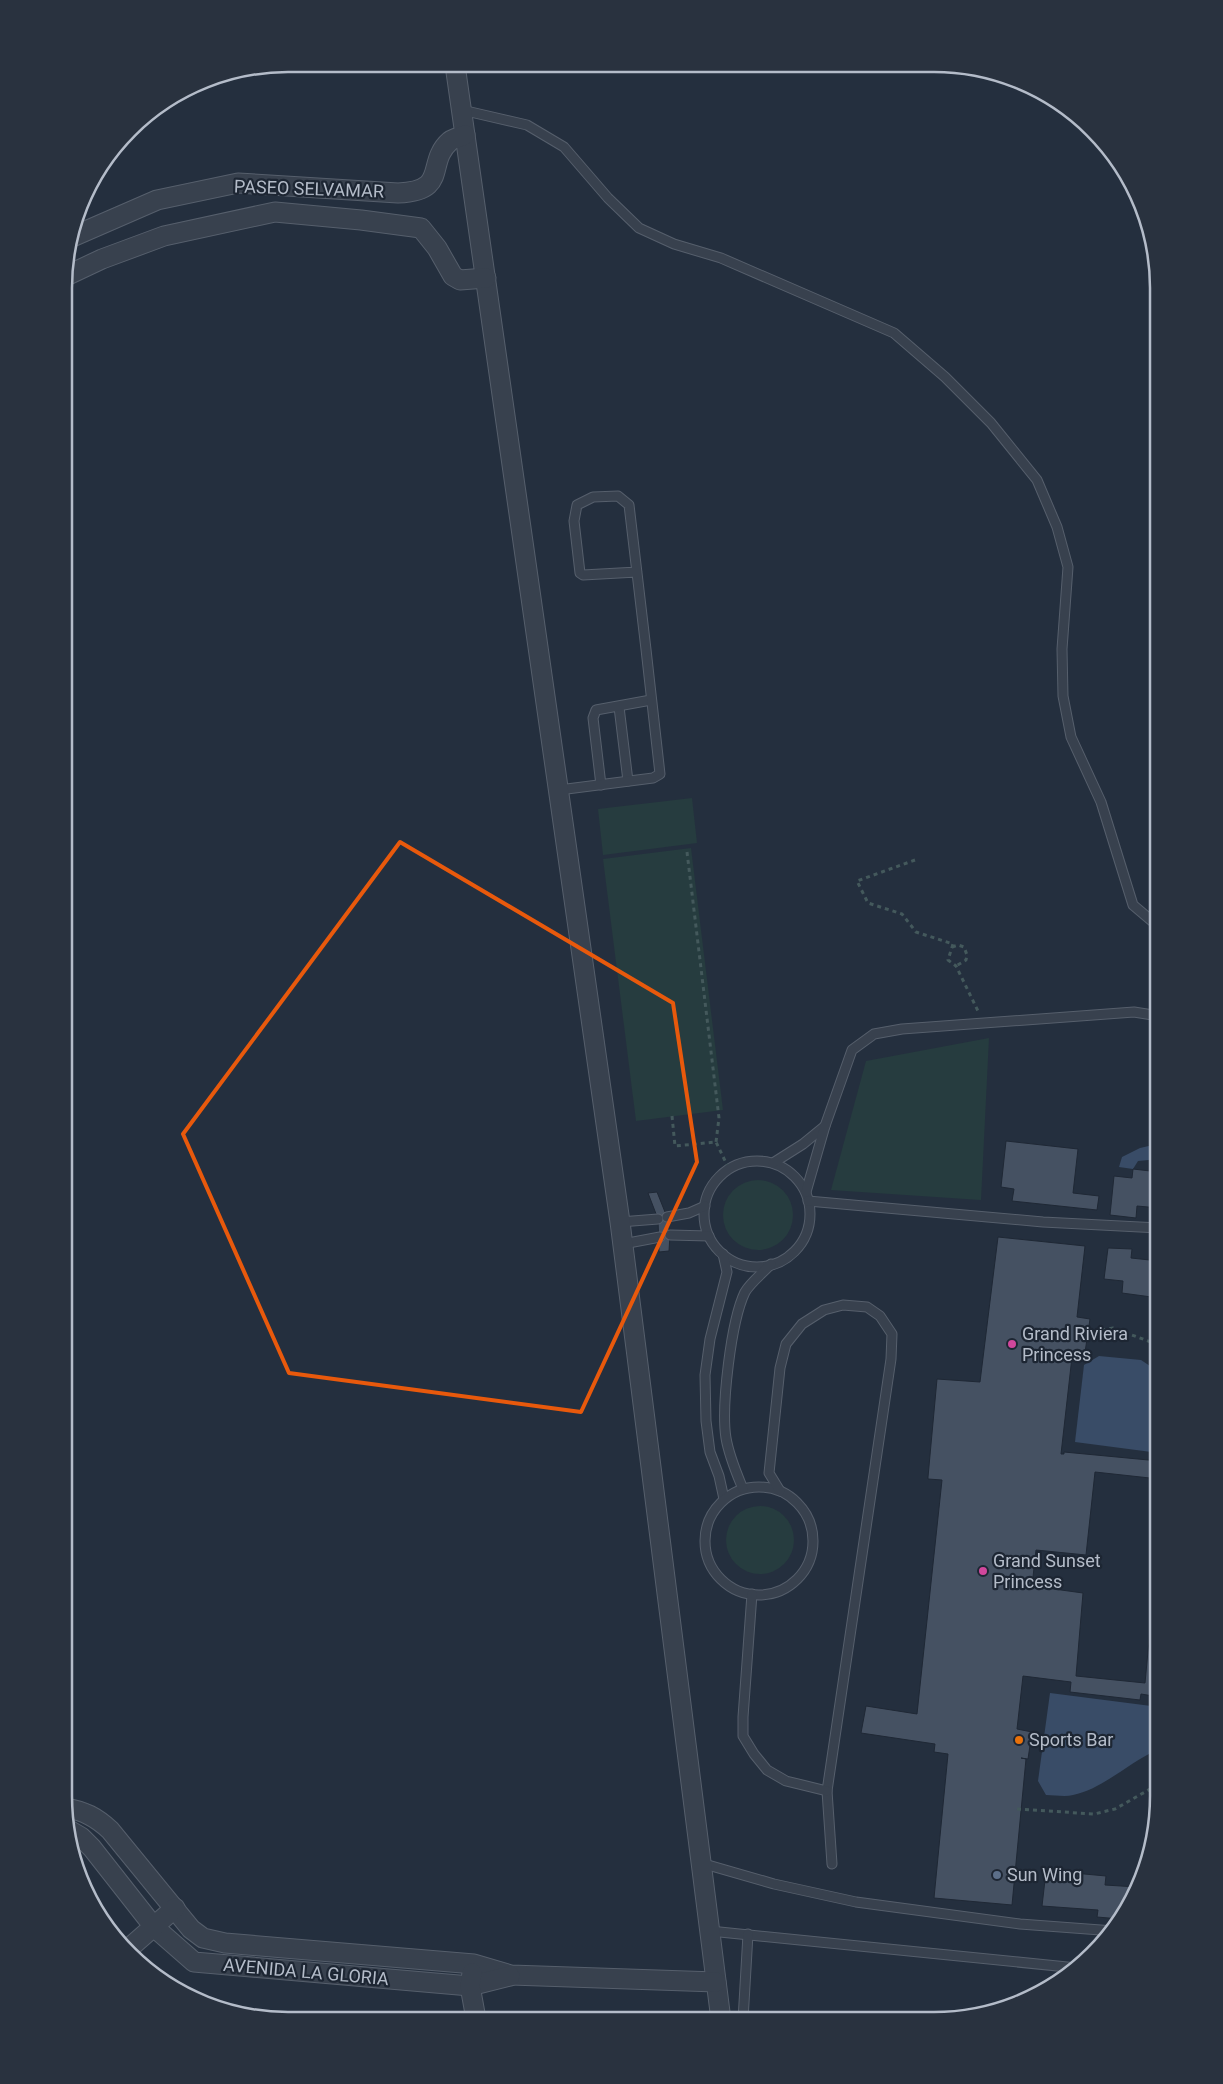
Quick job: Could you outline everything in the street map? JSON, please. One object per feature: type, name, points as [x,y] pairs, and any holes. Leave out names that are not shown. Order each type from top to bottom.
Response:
[{"type":"street","points":[[456,72],[623,1244],[720,2012]]},
{"type":"street","name":"PASEO SELVAMAR","points":[[80,234],[157,200],[238,183],[398,193],[416,192],[431,182],[442,152],[451,141],[465,135]]},
{"type":"street","name":"PASEO SELVAMAR","points":[[73,273],[102,259],[164,236],[275,212],[421,228],[438,248],[453,276],[460,280],[486,278]]},
{"type":"street","name":"AVENIDA LA GLORIA","points":[[73,1809],[89,1814],[110,1830],[192,1929],[203,1938],[224,1943],[474,1964],[511,1975],[716,1982]]},
{"type":"street","name":"AVENIDA LA GLORIA","points":[[76,1834],[92,1848],[154,1927],[194,1962],[470,1986],[511,1975]]},
{"type":"street","points":[[133,1945],[175,1908]]},
{"type":"street","points":[[474,1964],[470,1986],[475,2012]]},
{"type":"lane","points":[[462,110],[527,125],[564,147],[608,198],[639,228],[674,244],[721,258],[894,333],[945,377],[991,423],[1037,480],[1057,527],[1068,566],[1062,649],[1063,696],[1071,737],[1101,802],[1133,905],[1150,919]]},
{"type":"lane","points":[[559,790],[653,778],[660,774],[638,572],[630,505],[618,496],[593,496],[577,505],[574,521],[580,573],[583,575],[638,572]]},
{"type":"lane","points":[[601,785],[592,718],[596,710],[652,700]]},
{"type":"lane","points":[[619,707],[628,781]]},
{"type":"lane","points":[[807,1197],[826,1126],[852,1050],[874,1034],[902,1029],[1134,1012],[1150,1015]]},
{"type":"lane","points":[[773,1163],[803,1144],[826,1126]]},
{"type":"lane","points":[[748,1161],[773,1163],[793,1175],[807,1197],[810,1211],[806,1233],[796,1249],[781,1261],[753,1266],[738,1263],[723,1254],[709,1236],[704,1213],[709,1191],[720,1175],[729,1169],[748,1161]]},
{"type":"lane","points":[[807,1197],[1043,1222],[1150,1228]]},
{"type":"lane","points":[[620,1222],[689,1213],[705,1206]]},
{"type":"lane","points":[[670,1235],[709,1236]]},
{"type":"lane","points":[[623,1244],[660,1236]]},
{"type":"lane","points":[[723,1254],[727,1272],[710,1339],[705,1375],[706,1421],[710,1452],[719,1476],[724,1499]]},
{"type":"lane","points":[[743,1489],[732,1463],[726,1436],[724,1404],[735,1322],[746,1291],[771,1264]]},
{"type":"lane","points":[[780,1491],[762,1487],[743,1489],[724,1499],[712,1513],[705,1531],[705,1550],[715,1573],[728,1586],[752,1594],[780,1591],[795,1580],[807,1565],[813,1538],[809,1519],[798,1504],[780,1491],[769,1473],[780,1368],[786,1344],[802,1324],[824,1310],[843,1305],[867,1307],[880,1316],[892,1334],[891,1358],[827,1792],[832,1864]]},
{"type":"lane","points":[[752,1594],[743,1736],[754,1754],[768,1770],[786,1781],[827,1792]]},
{"type":"lane","points":[[701,1863],[774,1884],[856,1902],[1020,1924],[1103,1930]]},
{"type":"lane","points":[[710,1930],[1066,1967]]},
{"type":"lane","points":[[743,2012],[748,1934]]},
{"type":"path","points":[[687,852],[719,1118],[716,1142],[729,1169]]},
{"type":"path","points":[[914,860],[857,881],[868,903],[902,914],[916,932],[952,944],[952,947]]},
{"type":"path","points":[[952,947],[958,945],[964,947],[967,955],[966,960],[956,966]]},
{"type":"path","points":[[952,947],[948,960],[956,966],[984,1023]]},
{"type":"path","points":[[672,1116],[675,1146],[716,1142]]},
{"type":"path","points":[[1078,1335],[1113,1328],[1150,1341]]},
{"type":"path","points":[[1017,1809],[1094,1814],[1115,1809],[1150,1789]]},
{"type":"highlighted area","points":[[400,842],[673,1003],[697,1162],[581,1412],[289,1373],[183,1134]]},
{"type":"green space","points":[[692,798],[697,843],[603,855],[598,809]]},
{"type":"green space","points":[[691,848],[723,1110],[636,1121],[603,859]]},
{"type":"green space","points":[[989,1038],[981,1200],[831,1190],[866,1061]]},
{"type":"green space","points":[[758,1180],[771,1183],[783,1190],[790,1202],[793,1215],[790,1228],[783,1240],[771,1247],[758,1250],[745,1247],[733,1240],[726,1228],[723,1215],[726,1202],[733,1190],[745,1183]]},
{"type":"green space","points":[[760,1506],[773,1509],[784,1516],[791,1527],[794,1540],[791,1553],[784,1564],[773,1571],[760,1574],[747,1571],[736,1564],[729,1553],[726,1540],[729,1527],[736,1516],[747,1509]]},
{"type":"water","points":[[1150,1146],[1150,1160],[1138,1161],[1133,1169],[1119,1167],[1122,1157],[1140,1148]]},
{"type":"water","points":[[1099,1356],[1141,1360],[1150,1366],[1150,1452],[1075,1442],[1084,1365]]},
{"type":"water","points":[[1050,1693],[1150,1706],[1150,1753],[1095,1787],[1073,1795],[1046,1795],[1038,1781]]},
{"type":"building","points":[[1006,1141],[1078,1149],[1073,1193],[1099,1196],[1097,1210],[1012,1201],[1014,1189],[1001,1187]]},
{"type":"building","points":[[1133,1169],[1150,1171],[1150,1207],[1137,1206],[1136,1218],[1110,1215],[1114,1176],[1132,1178]]},
{"type":"building","points":[[657,1192],[667,1217],[670,1235],[669,1251],[659,1252],[658,1219],[648,1193]]},
{"type":"building","name":"Grand Sunset Princess","points":[[998,1237],[1085,1246],[1077,1317],[1090,1319],[1084,1359],[1072,1357],[1061,1454],[1064,1454],[1064,1452],[1150,1460],[1150,1478],[1095,1472],[1086,1555],[1036,1550],[1032,1586],[1083,1593],[1076,1676],[1145,1683],[1150,1630],[1150,1696],[1141,1694],[1140,1700],[1070,1692],[1071,1682],[1023,1676],[1017,1729],[1032,1732],[1028,1759],[1021,1758],[1026,1759],[1012,1905],[934,1898],[948,1754],[934,1752],[935,1744],[861,1733],[866,1706],[917,1714],[942,1480],[928,1479],[937,1379],[980,1382]]},
{"type":"building","points":[[1108,1248],[1132,1249],[1131,1258],[1150,1260],[1150,1297],[1122,1293],[1123,1281],[1104,1279]]},
{"type":"building","points":[[1063,1872],[1106,1876],[1105,1885],[1130,1887],[1112,1918],[1097,1917],[1098,1910],[1042,1906],[1045,1880],[1062,1881]]},
{"type":"place","name":"Grand Riviera Princess","points":[[1012,1344]]},
{"type":"place","name":"Grand Sunset Princess","points":[[983,1571]]},
{"type":"place","name":"Sports Bar","points":[[1019,1740]]},
{"type":"place","name":"Sun Wing","points":[[997,1875]]}]
